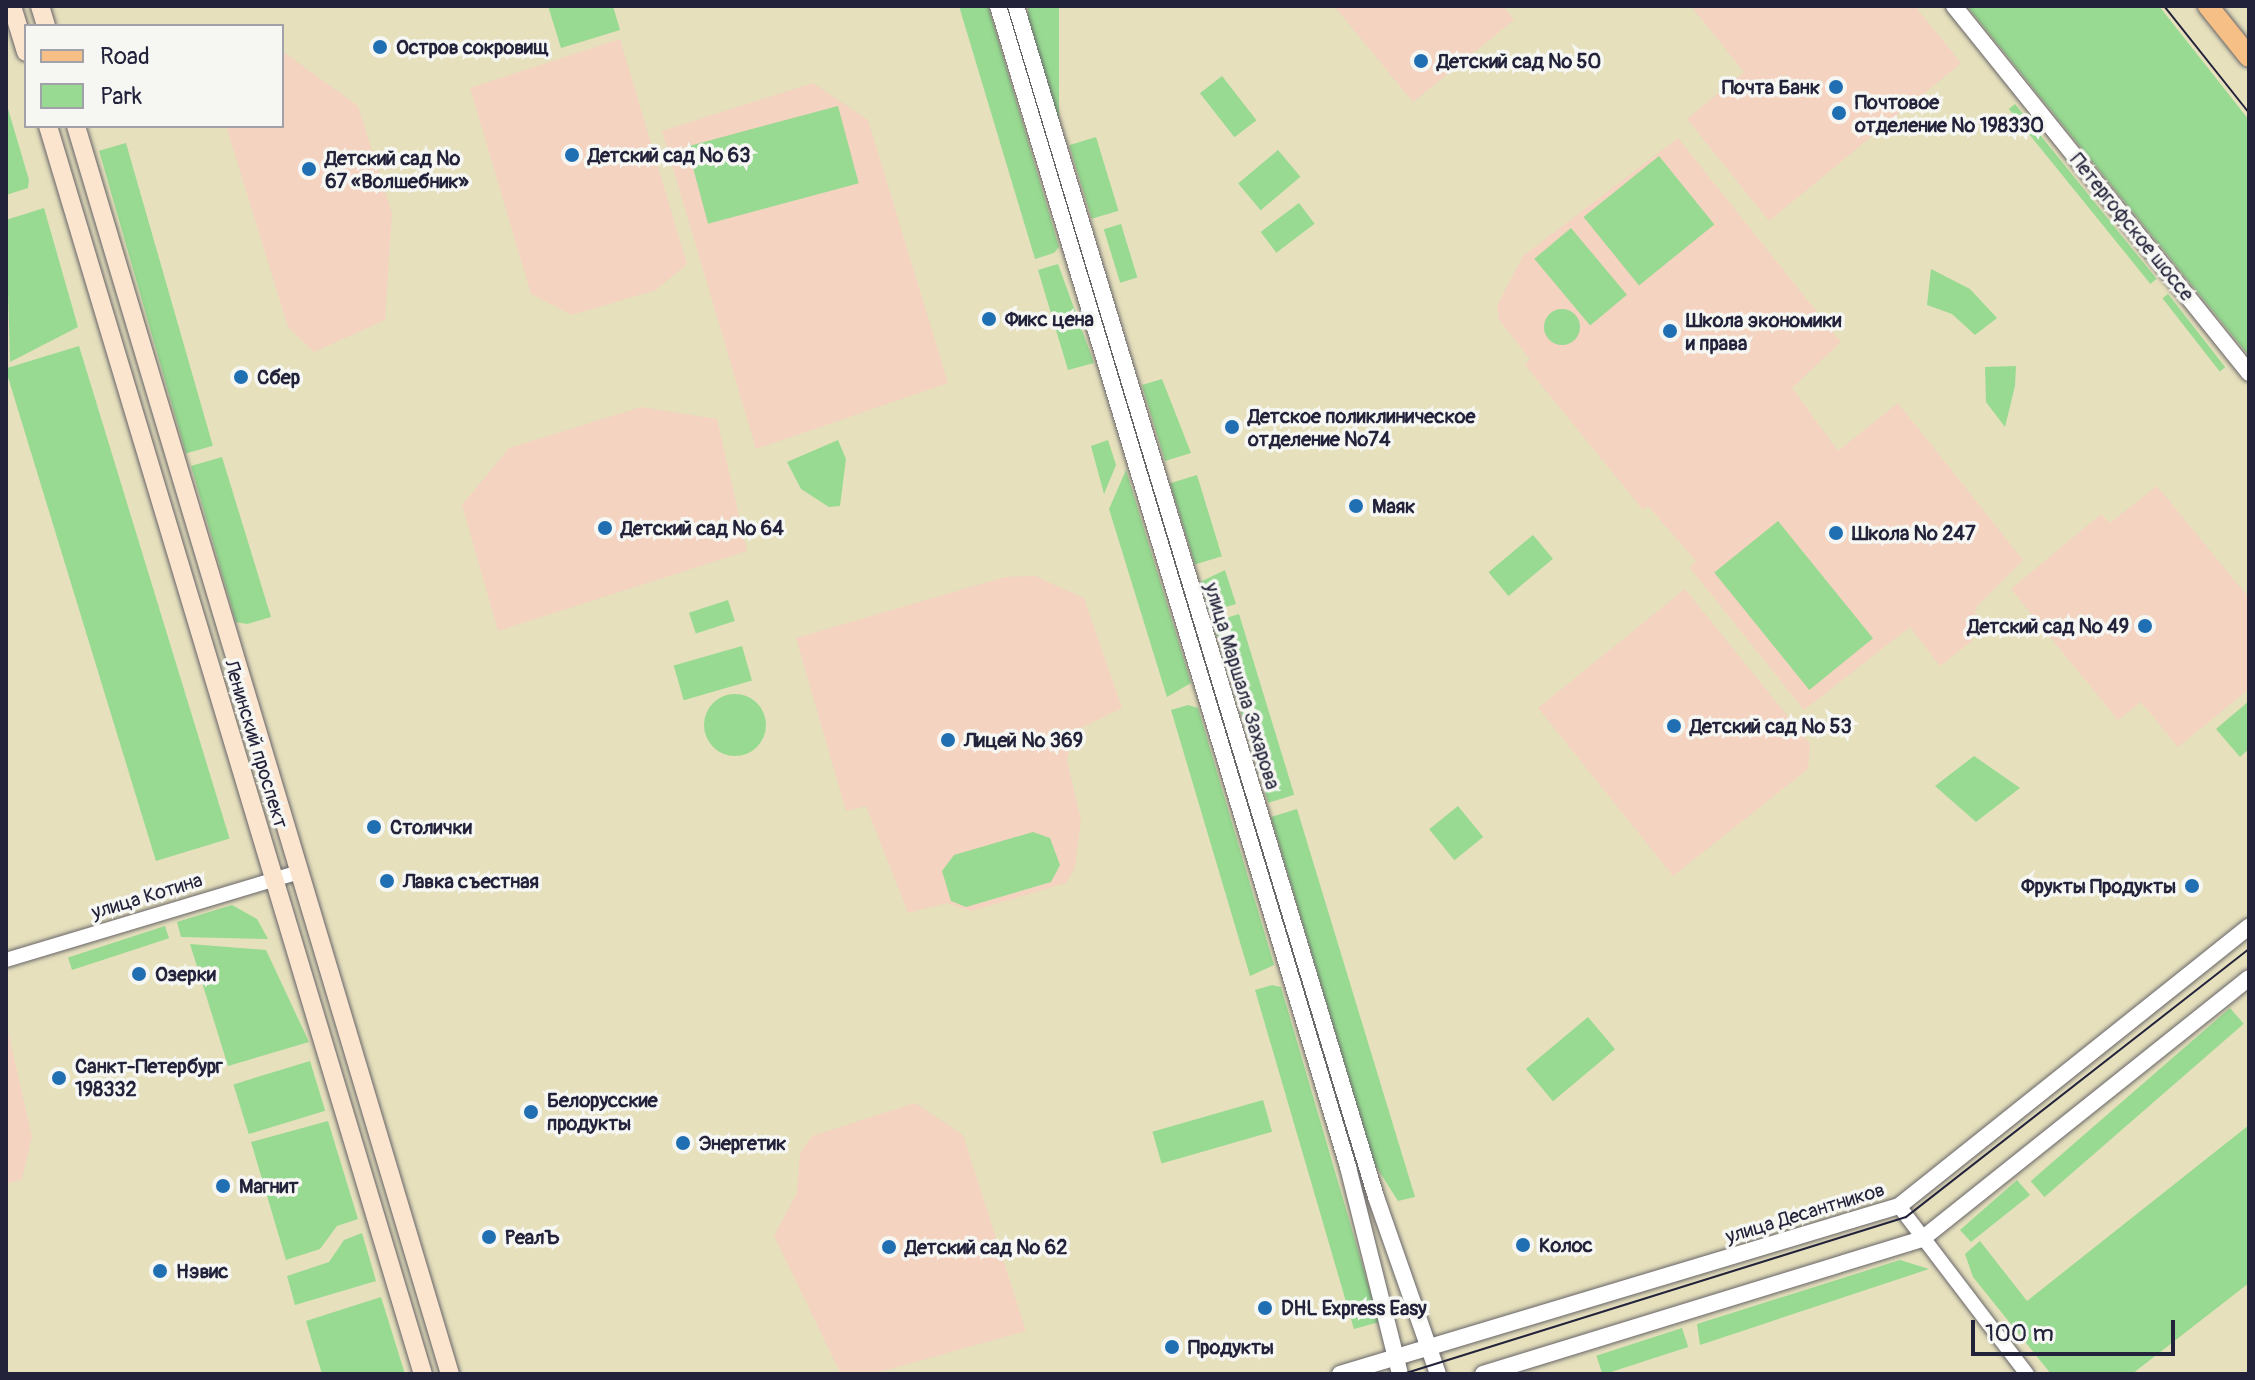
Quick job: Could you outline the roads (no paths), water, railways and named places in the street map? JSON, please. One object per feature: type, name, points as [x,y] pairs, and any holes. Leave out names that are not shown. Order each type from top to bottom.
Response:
[{"type":"main road","points":[[12,6],[24,45]]},
{"type":"main road","points":[[2208,6],[2249,57]]},
{"type":"main road","points":[[2226,6],[2249,35]]},
{"type":"main road","name":"Ленинский проспект","points":[[49,128],[423,1374]]},
{"type":"main road","name":"Ленинский проспект","points":[[77,128],[450,1374]]},
{"type":"street","name":"улица Маршала Захарова","points":[[998,6],[1344,1152],[1400,1374]]},
{"type":"street","name":"улица Маршала Захарова","points":[[1016,6],[1376,1197],[1438,1374]]},
{"type":"street","name":"Петергофское шоссе","points":[[1954,6],[2249,373]]},
{"type":"street","name":"улица Котина","points":[[6,960],[300,872]]},
{"type":"street","name":"улица Десантников","points":[[1340,1374],[1899,1206],[2249,927]]},
{"type":"street","points":[[1483,1374],[1922,1239],[2249,978]]},
{"type":"street","points":[[1899,1206],[2027,1374]]},
{"type":"tram line","points":[[2164,6],[2249,113]]},
{"type":"tram line","points":[[1403,1374],[1906,1217],[2249,949]]},
{"type":"place","name":"Остров сокровищ","points":[[380,47]]},
{"type":"place","name":"Детский сад № 50","points":[[1421,61]]},
{"type":"place","name":"Почта Банк","points":[[1836,87]]},
{"type":"place","name":"Почтовое отделение № 198330","points":[[1839,113]]},
{"type":"place","name":"Детский сад № 63","points":[[572,155]]},
{"type":"place","name":"Детский сад № 67 «Волшебник»","points":[[309,169]]},
{"type":"place","name":"Фикс цена","points":[[989,319]]},
{"type":"place","name":"Школа экономики и права","points":[[1670,331]]},
{"type":"place","name":"Сбер","points":[[241,377]]},
{"type":"place","name":"Детское поликлиническое отделение №74","points":[[1232,427]]},
{"type":"place","name":"Маяк","points":[[1356,506]]},
{"type":"place","name":"Детский сад № 64","points":[[605,528]]},
{"type":"place","name":"Школа № 247","points":[[1836,533]]},
{"type":"place","name":"Детский сад № 49","points":[[2145,626]]},
{"type":"place","name":"Детский сад № 53","points":[[1674,726]]},
{"type":"place","name":"Лицей № 369","points":[[948,740]]},
{"type":"place","name":"Столички","points":[[374,827]]},
{"type":"place","name":"Лавка съестная","points":[[387,881]]},
{"type":"place","name":"Фрукты Продукты","points":[[2192,886]]},
{"type":"place","name":"Озерки","points":[[139,974]]},
{"type":"place","name":"Санкт-Петербург 198332","points":[[59,1078]]},
{"type":"place","name":"Белорусские продукты","points":[[531,1112]]},
{"type":"place","name":"Энергетик","points":[[683,1143]]},
{"type":"place","name":"Магнит","points":[[223,1186]]},
{"type":"place","name":"РеалЪ","points":[[489,1237]]},
{"type":"place","name":"Колос","points":[[1523,1245]]},
{"type":"place","name":"Детский сад № 62","points":[[889,1247]]},
{"type":"place","name":"Нэвис","points":[[160,1271]]},
{"type":"place","name":"DHL Express Easy","points":[[1265,1308]]},
{"type":"place","name":"Продукты","points":[[1172,1347]]}]
